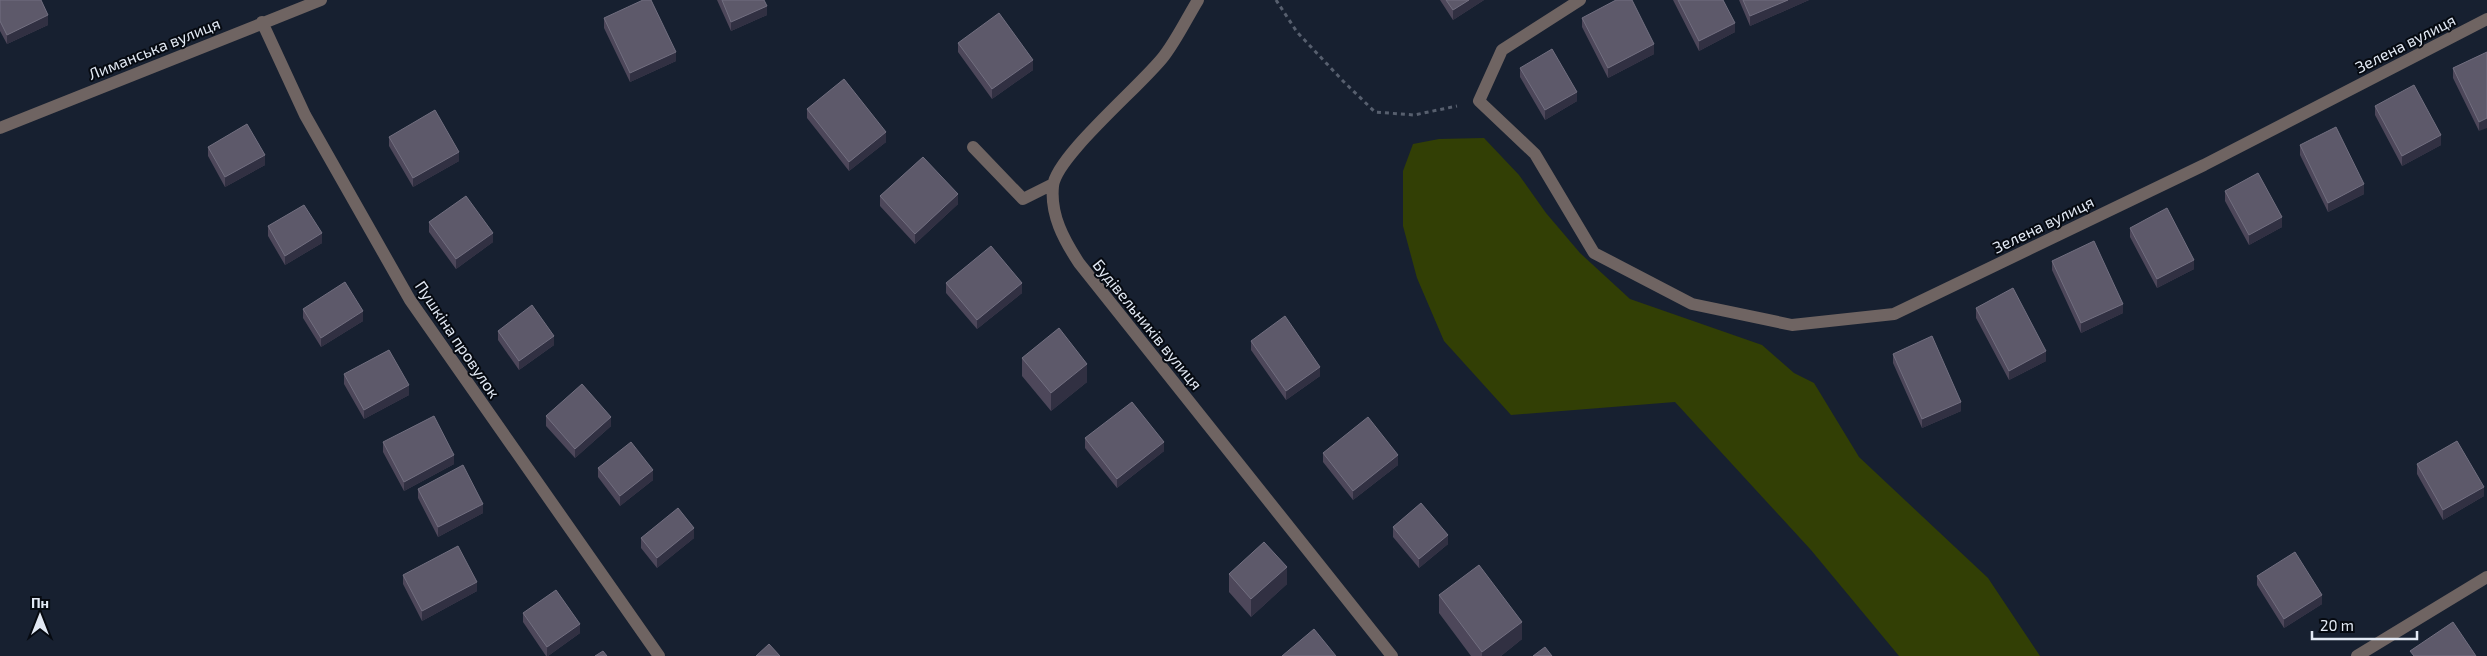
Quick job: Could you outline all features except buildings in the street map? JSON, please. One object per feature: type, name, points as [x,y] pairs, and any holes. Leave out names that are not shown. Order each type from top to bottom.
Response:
[{"type":"street","name":"Лиманська вулиця","points":[[0,128],[321,0]]},
{"type":"street","points":[[973,147],[1023,198],[1052,184],[1068,156],[1164,56],[1198,0]]},
{"type":"street","points":[[1479,101],[1502,50],[1580,0]]},
{"type":"street","name":"Зелена вулиця","points":[[1479,101],[1535,154],[1594,253],[1692,304],[1792,325],[1894,314],[2204,165],[2487,19]]},
{"type":"street","name":"Пушкіна провулок","points":[[262,22],[305,114],[410,300],[659,656]]},
{"type":"street","name":"Будівельників вулиця","points":[[1052,184],[1054,211],[1062,236],[1079,263],[1392,656]]},
{"type":"street","points":[[2357,656],[2487,577]]},
{"type":"path","points":[[1276,0],[1297,32],[1375,112],[1414,114],[1479,101]]},
{"type":"green space","points":[[1484,138],[1519,175],[1546,213],[1580,253],[1630,299],[1762,345],[1794,373],[1814,383],[1859,457],[1988,578],[2040,656],[1899,656],[1811,550],[1675,402],[1511,415],[1444,341],[1417,278],[1403,226],[1403,171],[1413,144],[1439,139]]}]
